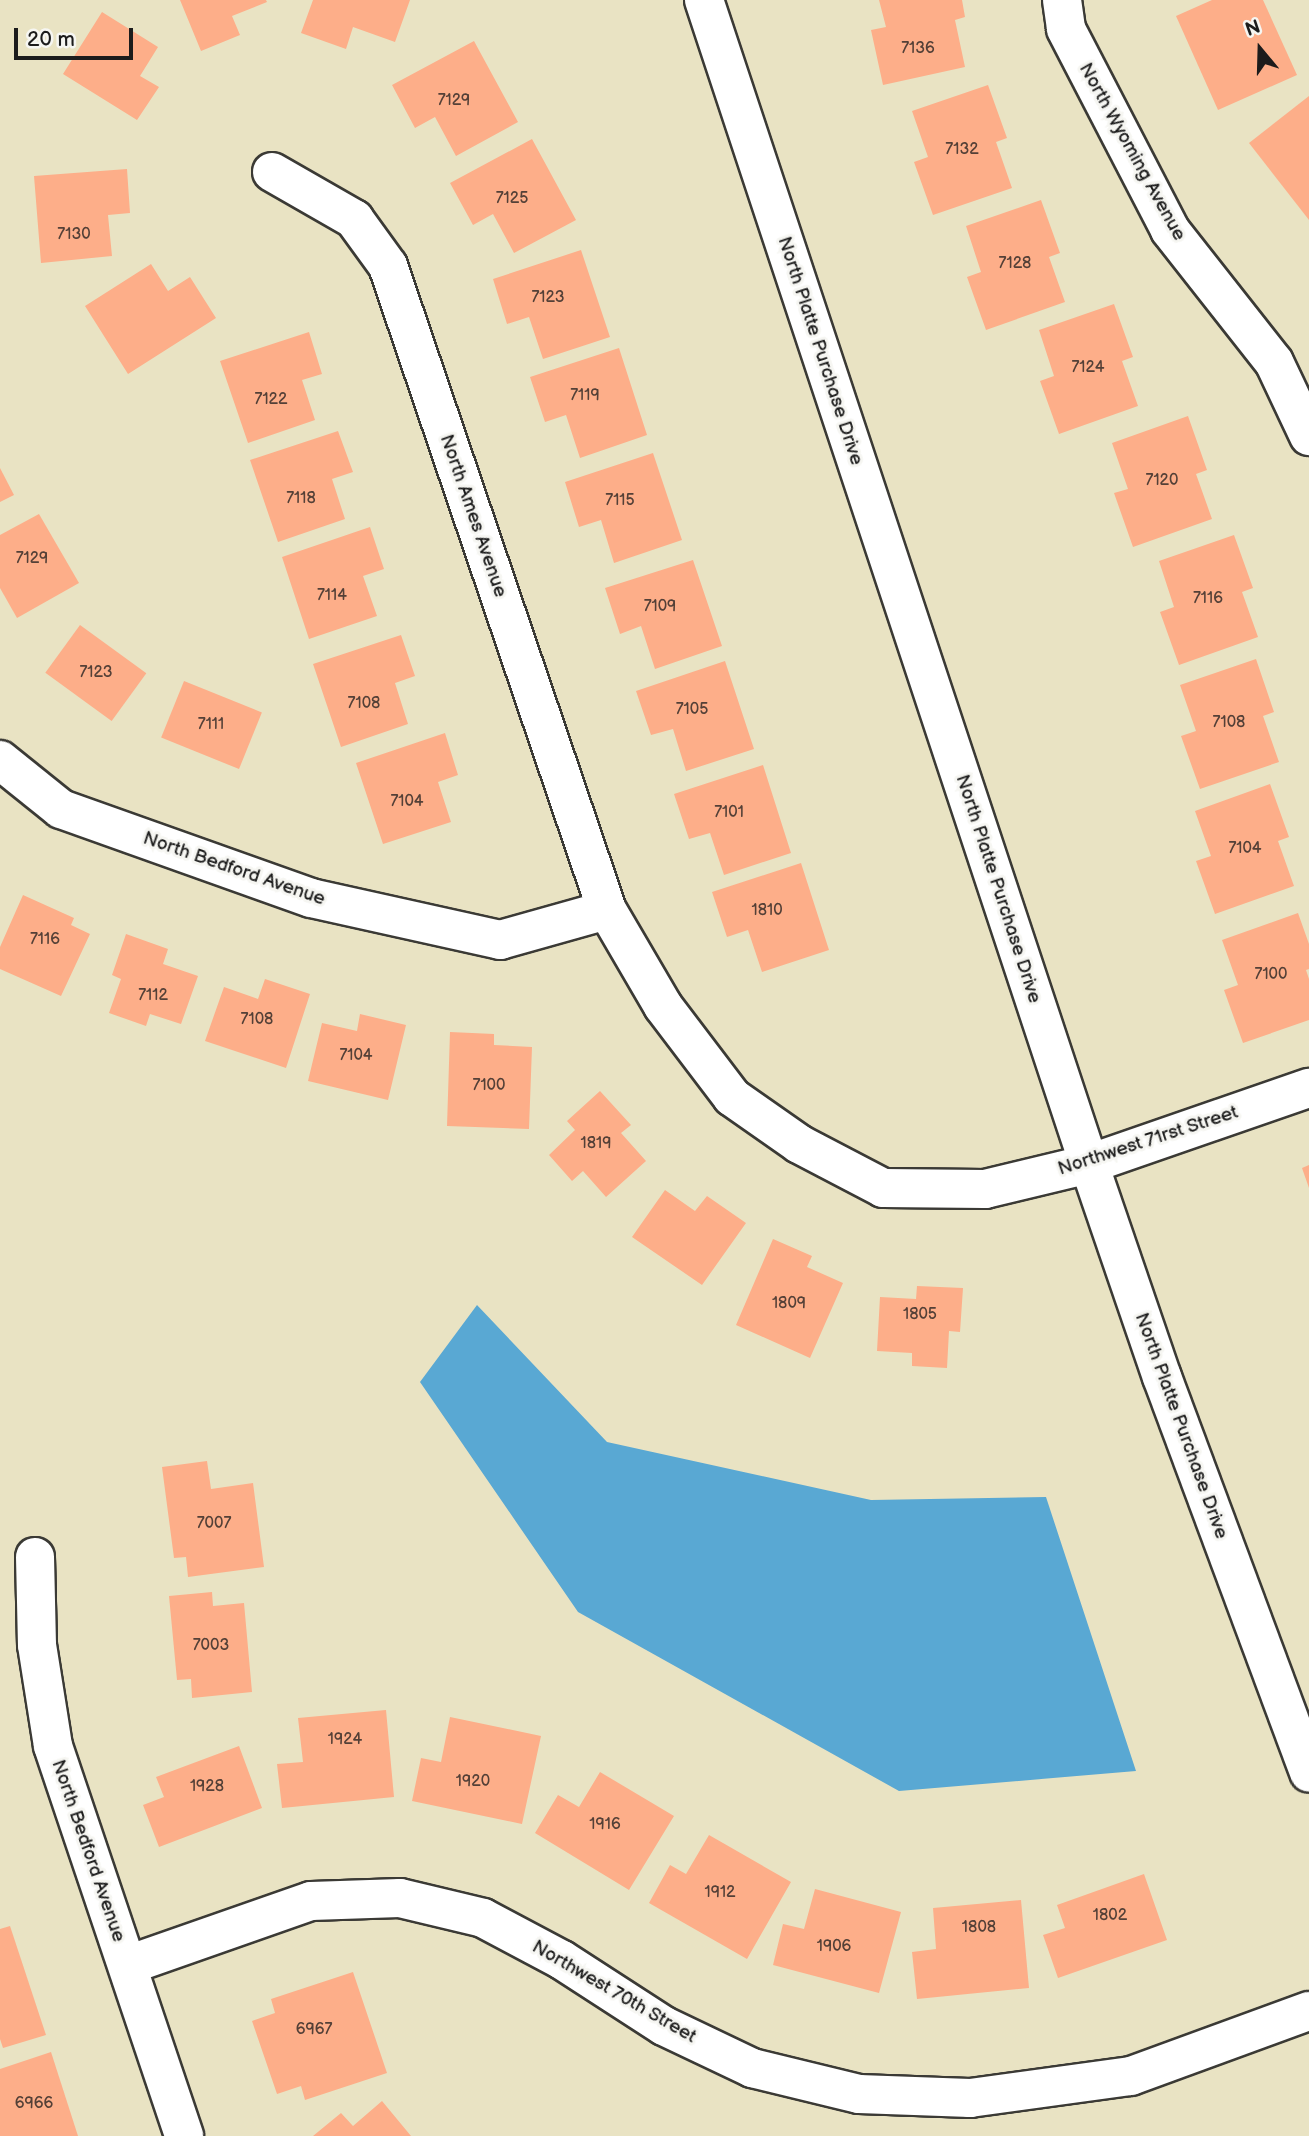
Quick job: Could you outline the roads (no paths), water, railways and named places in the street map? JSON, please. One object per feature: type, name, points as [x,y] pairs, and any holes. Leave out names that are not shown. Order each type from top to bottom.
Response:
[{"type":"street","name":"North Platte Purchase Drive","points":[[704,0],[1162,1377],[1309,1773]]},
{"type":"street","name":"North Wyoming Avenue","points":[[1062,0],[1066,29],[1170,230],[1274,362],[1309,436]]},
{"type":"street","name":"North Ames Avenue","points":[[272,172],[354,219],[388,266],[607,910]]},
{"type":"street","name":"North Bedford Avenue","points":[[0,760],[61,809],[311,898],[500,940],[607,910]]},
{"type":"street","name":"Northwest 71rst Street","points":[[607,910],[663,1006],[732,1097],[799,1144],[883,1188],[985,1189],[1090,1164],[1309,1088]]},
{"type":"street","name":"North Bedford Avenue","points":[[34,1557],[37,1645],[53,1746],[184,2136]]},
{"type":"street","name":"Northwest 70th Street","points":[[128,1965],[311,1901],[400,1898],[483,1918],[562,1960],[664,2026],[752,2068],[859,2094],[970,2098],[1130,2076],[1309,2011]]},
{"type":"water","points":[[477,1305],[607,1442],[871,1500],[1046,1497],[1136,1771],[899,1791],[578,1612],[420,1382]]}]
